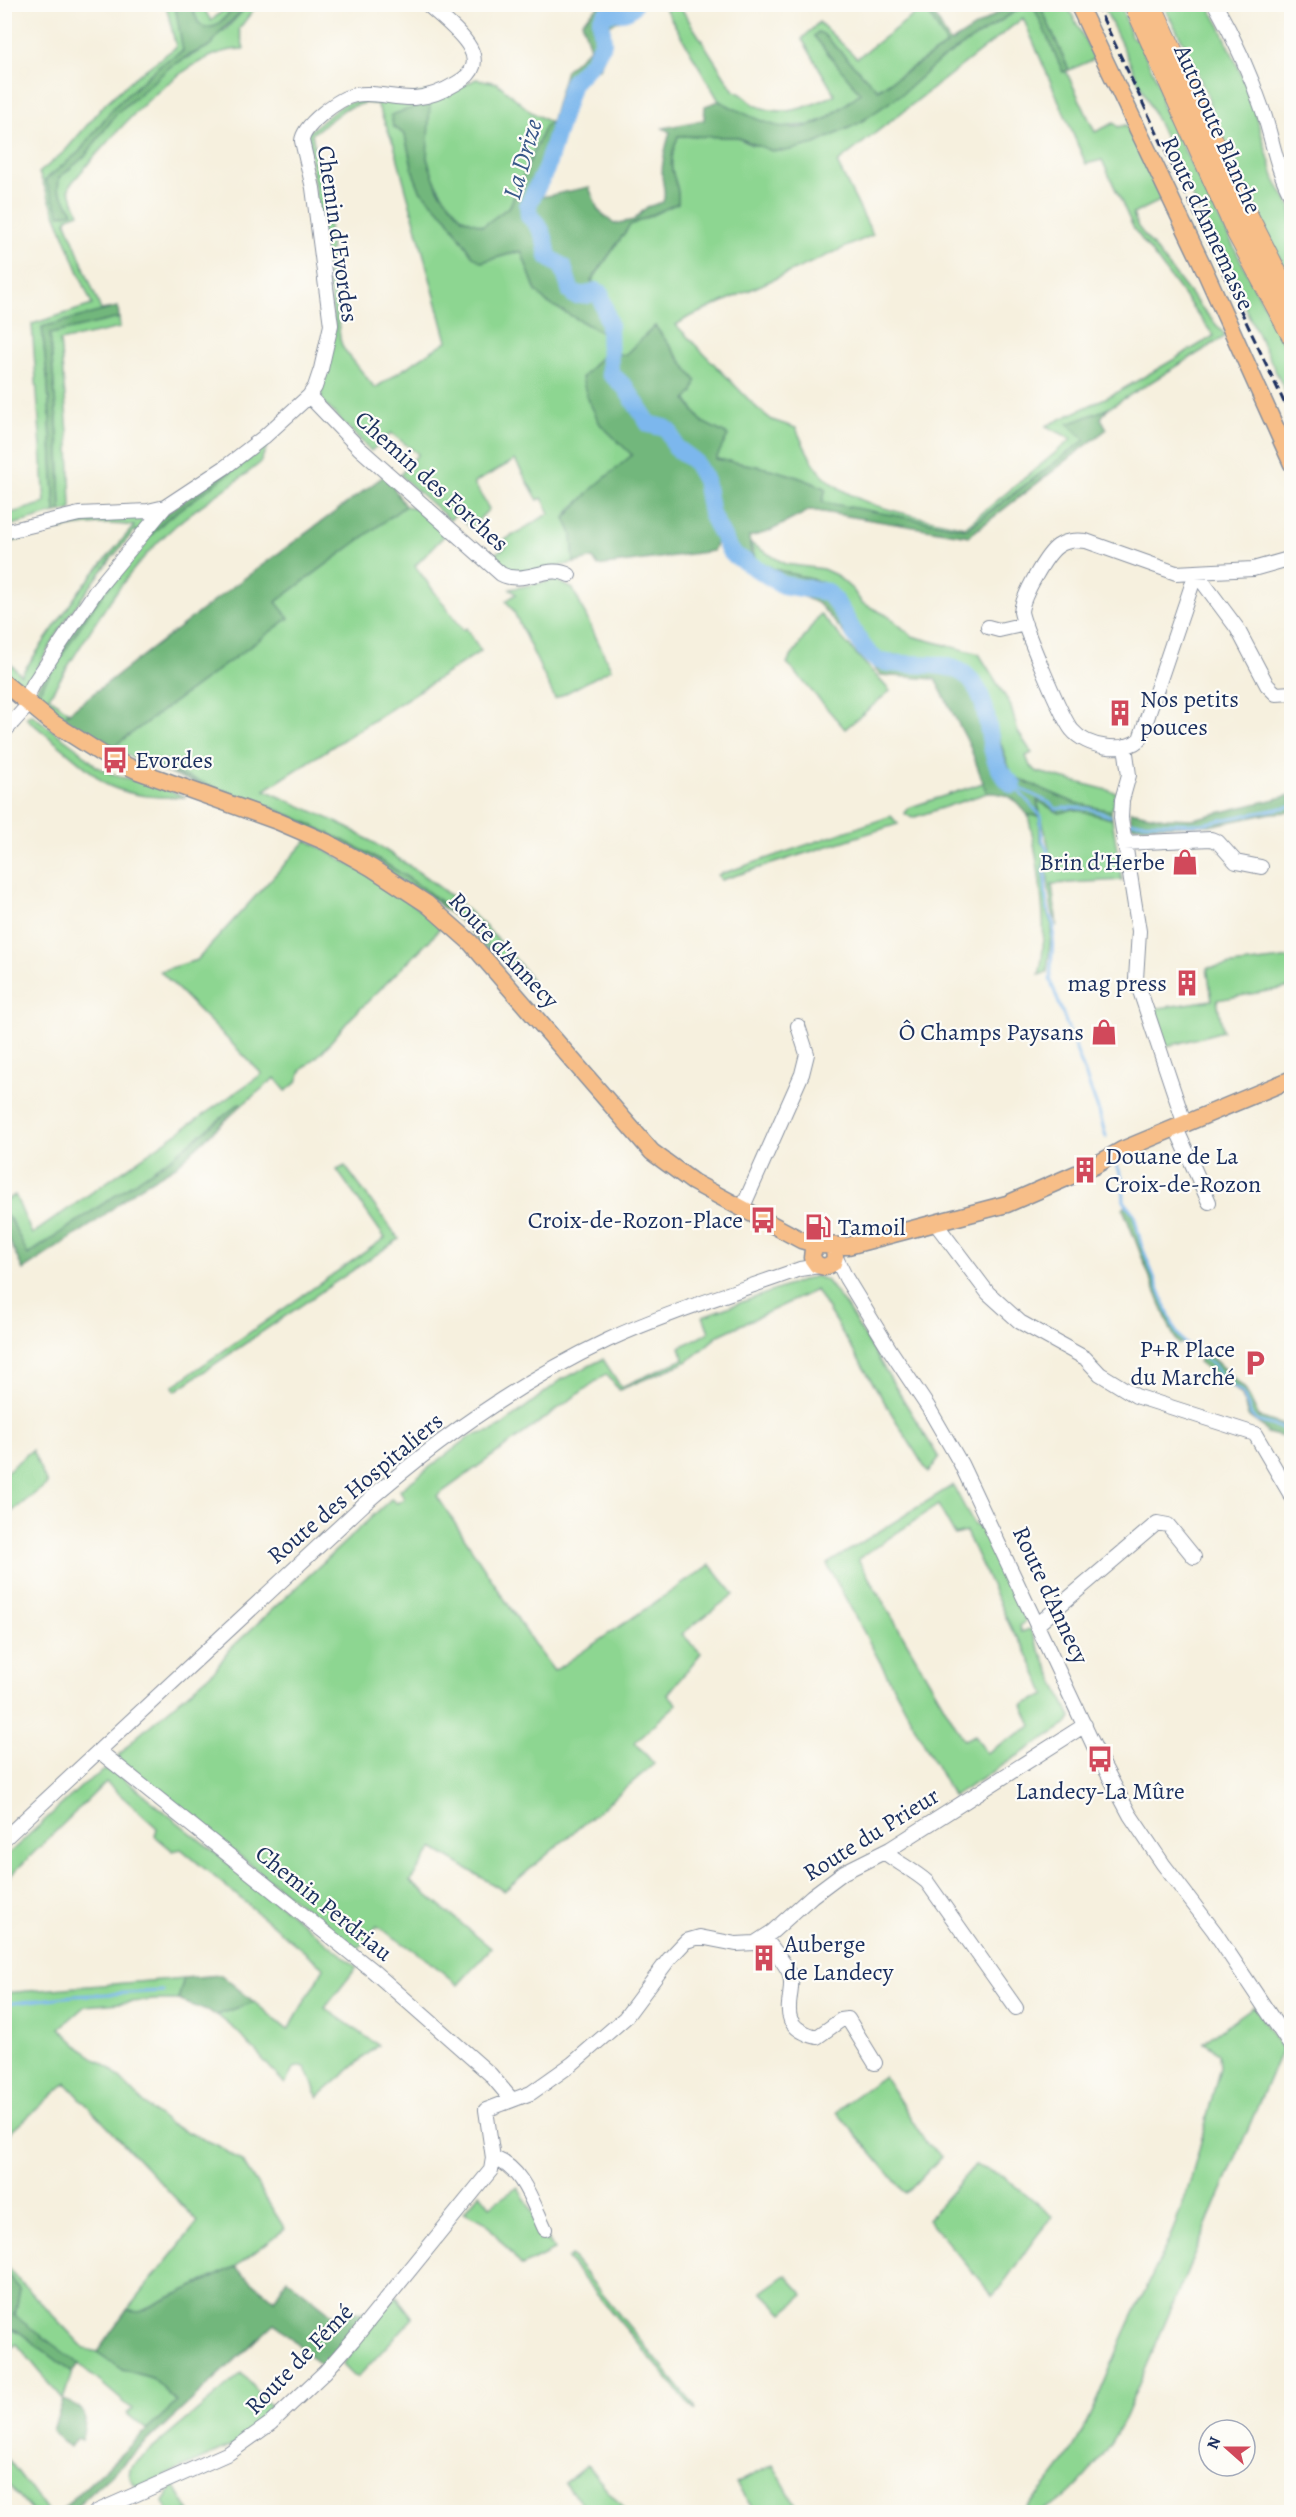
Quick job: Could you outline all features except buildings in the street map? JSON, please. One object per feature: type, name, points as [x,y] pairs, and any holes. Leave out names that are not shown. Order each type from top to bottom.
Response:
[{"type":"highway","name":"Autoroute Blanche","points":[[1134,4],[1234,225],[1292,336]]},
{"type":"highway","name":"Autoroute Blanche","points":[[1151,4],[1240,200],[1292,303]]},
{"type":"main road","name":"Route d'Annemasse","points":[[1078,4],[1205,272],[1292,464]]},
{"type":"main road","name":"Route d'Annecy","points":[[4,683],[80,741],[115,760],[277,821],[326,842],[372,868],[427,904],[470,942],[652,1152],[685,1177],[824,1253]]},
{"type":"main road","points":[[824,1253],[1007,1204],[1094,1166],[1122,1150],[1292,1079]]},
{"type":"street","name":"Chemin d'Evordes","points":[[4,732],[27,702],[34,683],[99,588],[165,507],[225,468],[264,437],[309,396],[321,369],[331,325],[315,197],[302,135],[312,122],[347,98],[366,94],[407,98],[427,96],[453,85],[468,75],[475,61],[473,52],[462,37],[427,4]]},
{"type":"street","points":[[1215,4],[1232,35],[1257,94],[1281,176],[1292,197]]},
{"type":"street","name":"Chemin des Forches","points":[[309,396],[359,447],[501,574],[518,578],[559,571],[569,575]]},
{"type":"street","name":"Chemin d'Evordes","points":[[4,532],[79,514],[148,511],[165,507]]},
{"type":"street","points":[[1197,573],[1142,734],[1137,741],[1125,746],[1107,746],[1082,738],[1072,731],[1063,716],[1021,612],[1024,599],[1056,548],[1069,542],[1086,541],[1176,573],[1252,569],[1292,558]]},
{"type":"street","points":[[1197,573],[1237,628],[1267,685],[1276,694],[1292,693]]},
{"type":"street","points":[[988,627],[999,630],[1025,624]]},
{"type":"street","points":[[1125,746],[1130,770],[1121,811],[1139,931],[1136,979],[1180,1127],[1209,1202]]},
{"type":"street","points":[[1124,843],[1211,839],[1218,842],[1236,862],[1261,867]]},
{"type":"street","points":[[742,1209],[802,1074],[807,1054],[798,1026]]},
{"type":"street","points":[[936,1224],[988,1293],[1020,1322],[1085,1358],[1100,1374],[1136,1396],[1255,1434],[1292,1497]]},
{"type":"street","name":"Route des Hospitaliers","points":[[4,1839],[363,1505],[417,1460],[461,1428],[538,1378],[607,1341],[654,1321],[800,1269],[824,1253]]},
{"type":"street","name":"Route d'Annecy","points":[[824,1253],[846,1278],[961,1464],[1130,1815],[1163,1864],[1214,1931],[1292,2048]]},
{"type":"street","points":[[1037,1625],[1157,1522],[1168,1525],[1194,1557]]},
{"type":"street","name":"Route du Prieur","points":[[493,2158],[485,2113],[546,2084],[616,2026],[686,1941],[700,1937],[750,1945],[764,1937],[844,1872],[884,1851],[1085,1725]]},
{"type":"street","name":"Chemin Perdriau","points":[[99,1751],[373,1971],[490,2074],[512,2100]]},
{"type":"street","points":[[884,1851],[927,1882],[1016,2008]]},
{"type":"street","points":[[764,1937],[790,1973],[788,2012],[793,2022],[806,2034],[817,2037],[841,2020],[848,2019],[875,2063]]},
{"type":"street","points":[[493,2158],[505,2161],[516,2172],[545,2229]]},
{"type":"street","name":"Route de Fémé","points":[[96,2512],[229,2452],[271,2423],[347,2348],[486,2177],[493,2158]]},
{"type":"green space","points":[[166,5],[175,5],[184,50],[161,64],[114,107],[79,152],[45,180],[60,215],[73,212],[58,189],[59,178],[85,156],[117,113],[171,66],[212,45],[217,35],[226,29],[248,5],[257,5],[239,29],[244,49],[221,53],[197,63],[172,80],[125,123],[70,185],[69,190],[79,213],[68,217],[66,222],[101,310],[118,307],[42,327],[48,385],[55,513],[5,527],[5,515],[45,503],[32,324],[92,305],[39,173],[65,151],[106,103],[134,78],[176,47]]},
{"type":"green space","points":[[175,5],[191,5],[198,22],[205,28],[216,26],[238,5],[248,5],[223,29],[212,45],[171,66],[117,113],[85,156],[59,178],[58,189],[73,212],[60,215],[45,180],[79,152],[114,107],[161,64],[183,51]]},
{"type":"green space","points":[[191,5],[202,5],[211,21],[229,5],[238,5],[216,26],[205,28],[198,22]]},
{"type":"green space","points":[[600,5],[642,5],[635,15],[610,24],[606,53],[599,69],[593,69],[579,79],[573,90],[562,121],[542,197],[589,187],[598,210],[614,224],[634,220],[647,207],[663,202],[665,195],[662,178],[664,153],[670,132],[663,128],[704,120],[705,106],[719,101],[758,120],[798,128],[826,119],[860,93],[814,36],[818,32],[823,34],[878,90],[947,45],[924,5],[929,5],[950,43],[1010,5],[1025,5],[940,60],[903,93],[859,123],[815,144],[786,151],[772,151],[736,137],[678,136],[672,166],[678,203],[630,225],[591,281],[603,287],[605,293],[608,336],[546,302],[536,291],[521,251],[481,262],[472,255],[447,218],[420,190],[414,175],[405,135],[393,126],[391,115],[430,102],[427,159],[438,189],[462,218],[483,226],[510,206],[545,126],[551,123],[566,70],[590,48],[582,22]]},
{"type":"green space","points":[[663,5],[679,5],[734,91],[757,106],[777,111],[797,109],[835,95],[802,39],[819,22],[857,58],[920,10],[917,5],[924,5],[947,45],[877,90],[823,34],[814,36],[861,93],[825,119],[810,125],[775,127],[719,101]]},
{"type":"green space","points":[[1025,5],[1033,5],[1063,72],[1066,71],[1095,132],[1114,123],[1118,127],[1126,125],[1162,200],[1133,214],[1138,227],[1226,336],[1107,409],[1069,424],[1085,440],[966,529],[821,502],[826,489],[812,483],[772,470],[715,459],[728,435],[702,422],[686,399],[696,381],[655,326],[625,355],[612,353],[613,331],[608,305],[591,282],[630,225],[678,203],[672,166],[678,136],[736,137],[752,145],[815,144],[859,123],[903,93],[940,60]],"holes":[[[1023,18],[1086,164],[1102,160],[1134,229],[1214,336],[1118,392],[1046,426],[1072,439],[965,527],[906,514],[866,502],[832,482],[814,464],[796,428],[772,420],[757,408],[676,325],[873,235],[837,163]]]},
{"type":"green space","points":[[1033,5],[1040,5],[1069,70],[1063,72]]},
{"type":"green space","points":[[1040,5],[1067,5],[1095,59],[1069,70]]},
{"type":"green space","points":[[1103,5],[1121,5],[1131,36],[1138,41],[1159,84],[1162,105],[1291,357],[1291,403],[1230,277]]},
{"type":"green space","points":[[1163,5],[1208,5],[1220,26],[1249,92],[1275,180],[1291,208],[1291,282],[1227,149],[1211,112],[1208,97],[1184,44]]},
{"type":"green space","points":[[476,79],[497,83],[531,112],[551,123],[545,126],[510,206],[483,226],[465,219],[451,207],[434,178],[426,149],[393,126],[405,135],[414,175],[420,190],[447,218],[472,255],[482,262],[521,251],[536,291],[546,302],[608,336],[605,352],[582,378],[632,455],[571,509],[565,518],[572,534],[574,563],[515,575],[510,574],[491,556],[506,547],[503,541],[550,513],[542,498],[538,500],[515,460],[474,483],[489,509],[471,528],[456,514],[450,520],[400,475],[418,454],[391,433],[371,451],[322,401],[321,389],[335,328],[307,133],[345,103],[459,88]],"holes":[[[364,103],[377,104],[394,145],[447,341],[375,388],[343,348],[340,339],[327,208],[312,134],[345,109]]]},
{"type":"green space","points":[[118,307],[119,318],[50,334],[59,448],[61,512],[55,513],[48,385],[42,327]]},
{"type":"green space","points":[[119,318],[120,328],[60,341],[69,444],[71,510],[61,512],[59,448],[50,334]]},
{"type":"green space","points":[[655,326],[696,381],[693,392],[686,400],[702,422],[728,435],[716,459],[772,470],[812,483],[826,489],[822,502],[967,529],[1085,440],[1068,424],[1107,409],[1101,418],[1107,429],[969,536],[810,510],[768,532],[749,537],[751,552],[756,560],[774,569],[822,582],[859,635],[876,654],[932,658],[963,667],[970,673],[984,700],[1012,776],[1075,803],[1111,811],[1112,819],[1073,809],[1060,813],[1037,800],[1040,816],[1028,815],[1006,795],[987,793],[969,744],[935,679],[880,675],[819,604],[739,567],[727,556],[717,541],[713,551],[598,566],[593,558],[574,563],[572,534],[565,518],[593,488],[632,455],[600,424],[587,397],[582,378],[605,352],[625,355]]},
{"type":"green space","points":[[266,441],[268,444],[260,463],[175,526],[138,564],[106,607],[49,697],[69,712],[64,716],[41,698],[39,693],[43,685],[88,614],[143,543],[166,520],[250,458],[248,455]]},
{"type":"green space","points":[[248,455],[250,458],[166,520],[143,543],[88,614],[43,685],[39,693],[50,706],[64,716],[223,594],[384,476],[405,506],[276,602],[289,618],[110,749],[72,728],[34,700],[33,693],[90,604],[156,521]]},
{"type":"green space","points":[[405,506],[417,508],[447,533],[415,566],[463,630],[466,628],[481,651],[265,790],[358,834],[409,865],[447,893],[483,924],[516,959],[531,979],[523,985],[467,923],[424,889],[374,857],[306,822],[273,808],[110,749],[288,618],[276,602]]},
{"type":"green space","points":[[155,515],[138,533],[135,530],[110,560],[66,619],[25,689],[5,672],[4,657],[21,675],[80,590],[134,526],[84,525],[5,544],[5,539],[79,522]]},
{"type":"green space","points":[[750,543],[785,564],[823,569],[836,575],[853,590],[862,603],[888,616],[912,636],[979,654],[1010,704],[1018,732],[1032,753],[1026,756],[1030,766],[1038,772],[1119,793],[1111,811],[1075,803],[1012,776],[984,700],[969,673],[963,667],[932,658],[876,654],[859,635],[822,582],[774,569],[756,560]]},
{"type":"green space","points":[[556,580],[573,589],[611,669],[555,699],[513,610],[506,601],[516,594],[510,589]]},
{"type":"green space","points":[[820,614],[890,691],[845,729],[787,663]]},
{"type":"green space","points":[[31,714],[78,749],[97,767],[120,777],[146,782],[186,797],[146,796],[107,785],[26,718]]},
{"type":"green space","points":[[158,767],[292,817],[378,859],[418,885],[456,914],[490,948],[486,951],[466,926],[432,899],[271,811],[157,769]]},
{"type":"green space","points":[[983,783],[987,793],[912,818],[904,813],[908,808]]},
{"type":"green space","points":[[1291,795],[1291,812],[1271,813],[1214,825],[1132,826],[1130,811],[1165,818],[1193,819]]},
{"type":"green space","points":[[1037,800],[1059,813],[1073,809],[1112,819],[1122,880],[1052,884],[1057,926],[1052,910],[1047,872],[1049,848]]},
{"type":"green space","points":[[1028,815],[1040,816],[1040,839],[1047,851],[1043,865],[1044,880],[1047,912],[1052,925],[1047,972],[1039,975],[1042,958],[1043,918],[1039,874]]},
{"type":"green space","points":[[891,816],[898,824],[721,880],[718,875]]},
{"type":"green space","points":[[307,840],[393,891],[441,926],[432,938],[350,1019],[322,1052],[301,1071],[297,1082],[286,1091],[275,1078],[172,1157],[27,1255],[12,1222],[5,1213],[4,1201],[15,1195],[32,1234],[262,1074],[160,971],[197,960]]},
{"type":"green space","points":[[1291,958],[1291,987],[1217,1000],[1223,1031],[1165,1047],[1152,1009],[1212,1000],[1207,968]]},
{"type":"green space","points":[[240,1103],[242,1105],[176,1166],[137,1189],[94,1223],[23,1270],[5,1231],[5,1213],[12,1222],[28,1255],[172,1157]]},
{"type":"green space","points":[[345,1166],[399,1239],[175,1391],[173,1386],[385,1238],[337,1170]]},
{"type":"green space","points":[[1126,1205],[1134,1214],[1141,1244],[1175,1330],[1184,1343],[1178,1344],[1170,1328],[1123,1209]]},
{"type":"green space","points":[[815,1276],[826,1280],[846,1306],[939,1458],[928,1473],[816,1290],[719,1335],[688,1361],[619,1390],[606,1374],[437,1496],[554,1671],[710,1565],[734,1594],[682,1634],[701,1653],[668,1694],[677,1704],[635,1742],[654,1764],[504,1891],[433,1848],[410,1881],[491,1948],[458,1985],[428,1960],[377,1926],[357,1950],[117,1758],[133,1740],[216,1669],[229,1650],[391,1499],[397,1503],[404,1499],[400,1490],[471,1436],[492,1431],[501,1426],[561,1380],[603,1359],[621,1387],[684,1359],[680,1347],[709,1332],[703,1316]]},
{"type":"green space","points":[[1207,1353],[1245,1389],[1259,1417],[1291,1428],[1291,1439],[1267,1433],[1263,1427],[1248,1416],[1242,1395],[1198,1362]]},
{"type":"green space","points":[[32,1450],[47,1484],[5,1517],[5,1473]]},
{"type":"green space","points":[[953,1485],[974,1525],[982,1528],[1026,1621],[1019,1626],[1021,1632],[1030,1629],[1071,1717],[1066,1725],[953,1797],[827,1564]],"holes":[[[938,1505],[955,1535],[966,1532],[1012,1630],[1023,1645],[1046,1695],[1023,1705],[1032,1726],[986,1753],[975,1735],[964,1740],[858,1559]]]},
{"type":"green space","points":[[105,1770],[119,1775],[357,1967],[325,2008],[378,2045],[318,2097],[306,2068],[302,2066],[294,2068],[285,2084],[237,2031],[217,2015],[254,2002],[288,2030],[324,1968],[181,1849],[173,1851],[155,1836],[157,1828],[106,1782],[5,1881],[6,1856],[84,1784]]},
{"type":"green space","points":[[221,1975],[254,2002],[217,2015],[178,2000],[184,1978]]},
{"type":"green space","points":[[184,1978],[178,2000],[85,2006],[60,2028],[83,2050],[112,2070],[151,2110],[171,2125],[217,2145],[243,2162],[285,2229],[235,2267],[140,2311],[127,2310],[198,2222],[66,2083],[5,2137],[5,1993]]},
{"type":"green space","points":[[1254,2006],[1282,2049],[1125,2417],[1099,2460],[1073,2490],[1059,2502],[1032,2512],[1026,2506],[1058,2470],[1083,2430],[1128,2325],[1168,2243],[1181,2209],[1220,2068],[1219,2054],[1204,2042]]},
{"type":"green space","points":[[884,2076],[927,2144],[942,2156],[906,2194],[837,2112],[847,2102]]},
{"type":"green space","points":[[975,2165],[1003,2176],[1053,2217],[993,2296],[928,2219]]},
{"type":"green space","points":[[518,2187],[554,2250],[522,2266],[485,2222],[464,2212],[480,2193],[490,2206]]},
{"type":"green space","points":[[571,2256],[693,2404],[695,2411],[567,2259]]},
{"type":"green space","points":[[4,2264],[85,2349],[97,2352],[122,2369],[152,2378],[178,2402],[147,2430],[127,2414],[132,2409],[79,2364],[14,2316],[20,2289],[5,2272]]},
{"type":"green space","points":[[235,2267],[274,2300],[287,2279],[340,2321],[350,2311],[367,2314],[322,2367],[275,2323],[71,2512],[59,2512],[177,2402],[152,2378],[122,2369],[97,2352],[127,2310],[141,2311]]},
{"type":"green space","points":[[5,2272],[20,2289],[15,2316],[79,2364],[72,2372],[18,2331],[5,2326]]},
{"type":"green space","points":[[786,2275],[804,2295],[783,2313],[762,2292]]},
{"type":"green space","points":[[396,2296],[413,2318],[357,2378],[343,2364]]},
{"type":"green space","points":[[4,2326],[18,2331],[72,2372],[63,2400],[17,2344],[5,2352]]},
{"type":"green space","points":[[242,2373],[275,2412],[233,2445],[138,2488],[129,2475],[132,2466]]},
{"type":"green space","points":[[63,2400],[82,2410],[85,2419],[81,2440],[76,2438],[70,2447],[62,2442],[53,2430]]},
{"type":"green space","points":[[5,2455],[48,2512],[33,2512],[5,2480]]},
{"type":"green space","points":[[587,2465],[625,2511],[588,2512],[565,2483]]},
{"type":"green space","points":[[773,2465],[796,2506],[783,2512],[755,2512],[736,2483]]},
{"type":"green space","points":[[174,2485],[190,2512],[168,2512],[163,2502]]},
{"type":"waterway","name":"La Drize","points":[[634,4],[624,12],[606,14],[601,20],[603,43],[593,61],[572,83],[546,169],[528,205],[529,216],[538,225],[543,235],[548,257],[563,267],[574,295],[587,295],[596,291],[600,293],[609,324],[610,373],[625,387],[649,424],[669,431],[675,447],[694,461],[705,480],[711,514],[730,551],[783,585],[827,592],[872,657],[890,663],[950,668],[969,678],[978,690],[983,704],[996,761],[1003,774],[1013,785]]},
{"type":"waterway","points":[[1013,785],[1041,816],[1042,838],[1048,852],[1045,870],[1046,899],[1054,926],[1050,979],[1106,1137]]},
{"type":"waterway","points":[[1015,786],[1050,803],[1056,809],[1071,807],[1090,809],[1110,816]]},
{"type":"waterway","points":[[1130,822],[1201,824],[1292,806]]},
{"type":"waterway","points":[[1116,1163],[1123,1180],[1124,1201],[1134,1214],[1141,1244],[1175,1330],[1184,1343],[1214,1365],[1223,1380],[1243,1393],[1251,1415],[1257,1421],[1292,1431]]},
{"type":"waterway","points":[[4,2004],[74,1996],[163,1991]]},
{"type":"railway","points":[[1096,4],[1292,419]]},
{"type":"place","name":"Nos petits pouces","points":[[1120,713]]},
{"type":"place","name":"Evordes","points":[[115,760]]},
{"type":"place","name":"Brin d'Herbe","points":[[1185,862]]},
{"type":"place","name":"mag press","points":[[1187,983]]},
{"type":"place","name":"Ô Champs Paysans","points":[[1104,1032]]},
{"type":"place","name":"Douane de La Croix-de-Rozon","points":[[1085,1170]]},
{"type":"place","name":"Croix-de-Rozon-Place","points":[[763,1220]]},
{"type":"place","name":"Tamoil","points":[[818,1227]]},
{"type":"place","name":"P+R Place du Marché","points":[[1255,1363]]},
{"type":"place","name":"Landecy-La Mûre","points":[[1100,1759]]},
{"type":"place","name":"Auberge de Landecy","points":[[764,1958]]}]
